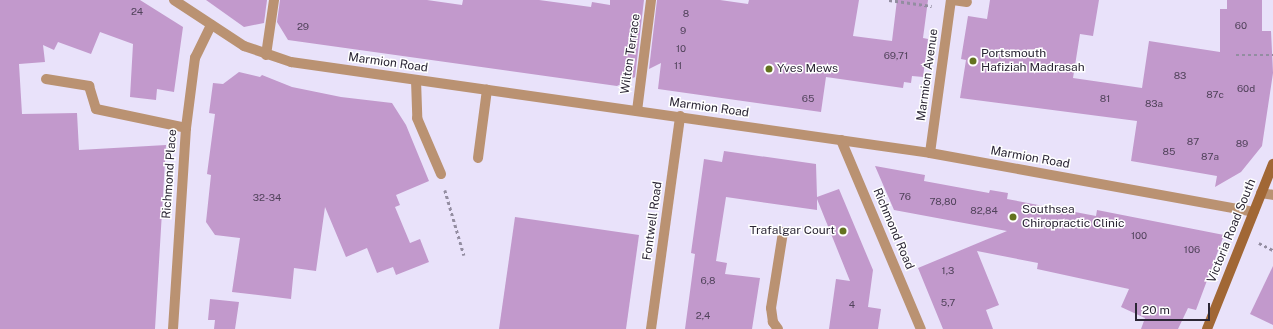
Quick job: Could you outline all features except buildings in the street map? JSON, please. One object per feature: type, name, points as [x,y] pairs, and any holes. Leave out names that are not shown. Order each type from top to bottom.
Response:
[{"type":"main road","name":"Victoria Road South","points":[[1207,329],[1273,164]]},
{"type":"street","name":"Marmion Road","points":[[174,0],[244,46],[266,55],[291,62],[680,116],[930,153],[1254,212]]},
{"type":"street","points":[[266,55],[274,0]]},
{"type":"street","name":"Wilton Terrace","points":[[636,111],[651,0]]},
{"type":"street","points":[[951,3],[968,2]]},
{"type":"street","name":"Marmion Avenue","points":[[930,153],[951,3]]},
{"type":"street","name":"Richmond Place","points":[[173,329],[186,128],[196,58],[211,25]]},
{"type":"street","points":[[46,79],[90,86],[96,110],[186,128]]},
{"type":"street","points":[[416,80],[417,118],[441,174]]},
{"type":"street","points":[[478,158],[487,90]]},
{"type":"street","name":"Fontwell Road","points":[[651,329],[680,116]]},
{"type":"street","name":"Richmond Road","points":[[842,140],[921,329]]},
{"type":"street","points":[[1262,192],[1273,195]]},
{"type":"street","points":[[778,329],[773,322],[771,308],[783,232]]},
{"type":"path","points":[[889,0],[951,3]]},
{"type":"path","points":[[1236,55],[1273,55]]},
{"type":"path","points":[[441,174],[464,255]]},
{"type":"place","name":"Portsmouth Hafiziah Madrasah","points":[[973,61]]},
{"type":"place","name":"Yves Mews","points":[[769,69]]},
{"type":"place","name":"Southsea Chiropractic Clinic","points":[[1013,217]]},
{"type":"place","name":"Trafalgar Court","points":[[843,231]]}]
